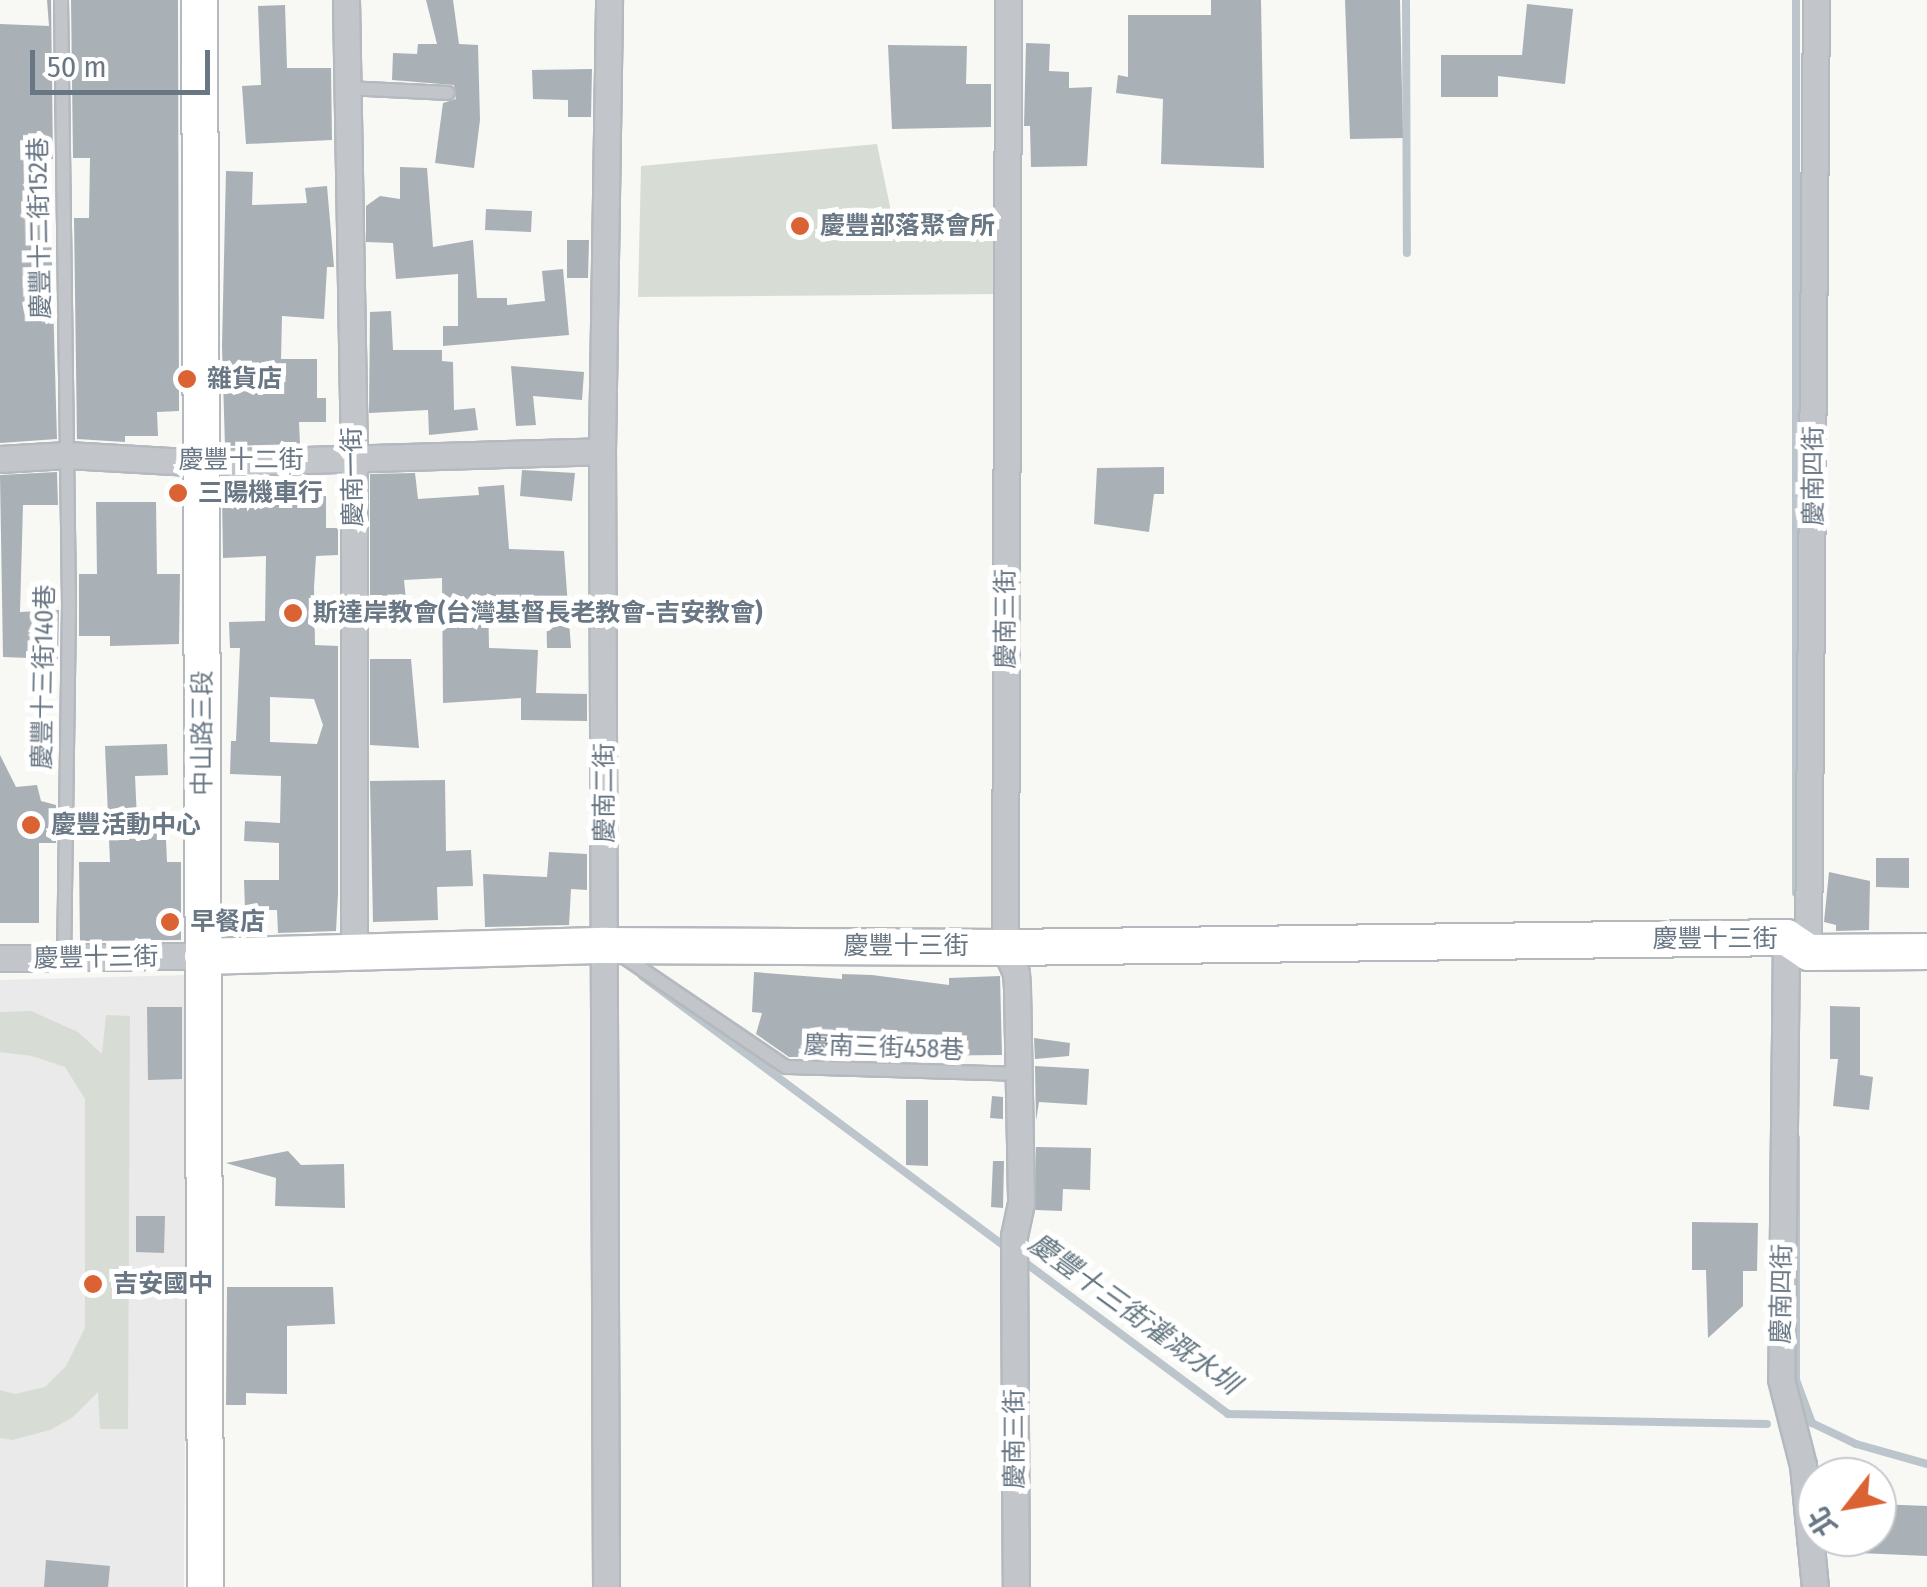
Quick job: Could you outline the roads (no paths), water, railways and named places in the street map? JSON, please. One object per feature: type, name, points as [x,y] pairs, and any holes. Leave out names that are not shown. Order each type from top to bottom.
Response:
[{"type":"street","name":"中山路三段","points":[[199,0],[204,464],[205,1587]]},
{"type":"street","name":"慶南一街","points":[[346,0],[344,88],[354,459],[354,954]]},
{"type":"street","name":"慶南二街","points":[[606,1587],[602,451],[609,0]]},
{"type":"street","name":"慶南三街","points":[[1008,0],[1005,946],[1016,973],[1020,1202],[1014,1236],[1016,1587]]},
{"type":"street","name":"慶南四街","points":[[1815,1587],[1804,1466],[1781,1379],[1797,944],[1816,0]]},
{"type":"street","name":"慶豐十二街","points":[[0,459],[67,455],[204,464],[602,451]]},
{"type":"street","name":"慶豐十三街","points":[[0,958],[64,960],[606,946],[1797,944],[1927,951]]},
{"type":"lane","name":"慶豐十二街152巷","points":[[61,0],[67,455]]},
{"type":"lane","points":[[344,88],[448,93]]},
{"type":"lane","name":"慶豐十三街140巷","points":[[64,960],[67,455]]},
{"type":"lane","name":"慶南三街458巷","points":[[606,946],[786,1067],[1017,1074]]},
{"type":"waterway","points":[[1406,0],[1407,253]]},
{"type":"waterway","points":[[1796,0],[1796,893]]},
{"type":"waterway","name":"慶豐十三街灌溉水圳","points":[[642,976],[1008,1249]]},
{"type":"waterway","points":[[1796,1138],[1796,1380],[1812,1423],[1856,1444],[1927,1464]]},
{"type":"waterway","name":"慶豐十三街灌溉水圳","points":[[1019,1258],[1228,1414],[1767,1424]]},
{"type":"place","name":"慶豐部落聚會所","points":[[800,226]]},
{"type":"place","name":"雜貨店","points":[[187,379]]},
{"type":"place","name":"三陽機車行","points":[[178,493]]},
{"type":"place","name":"斯達岸教會(台灣基督長老教會-吉安教會)","points":[[293,613]]},
{"type":"place","name":"慶豐活動中心","points":[[31,825]]},
{"type":"place","name":"早餐店","points":[[170,922]]},
{"type":"place","name":"吉安國中","points":[[93,1284]]}]
